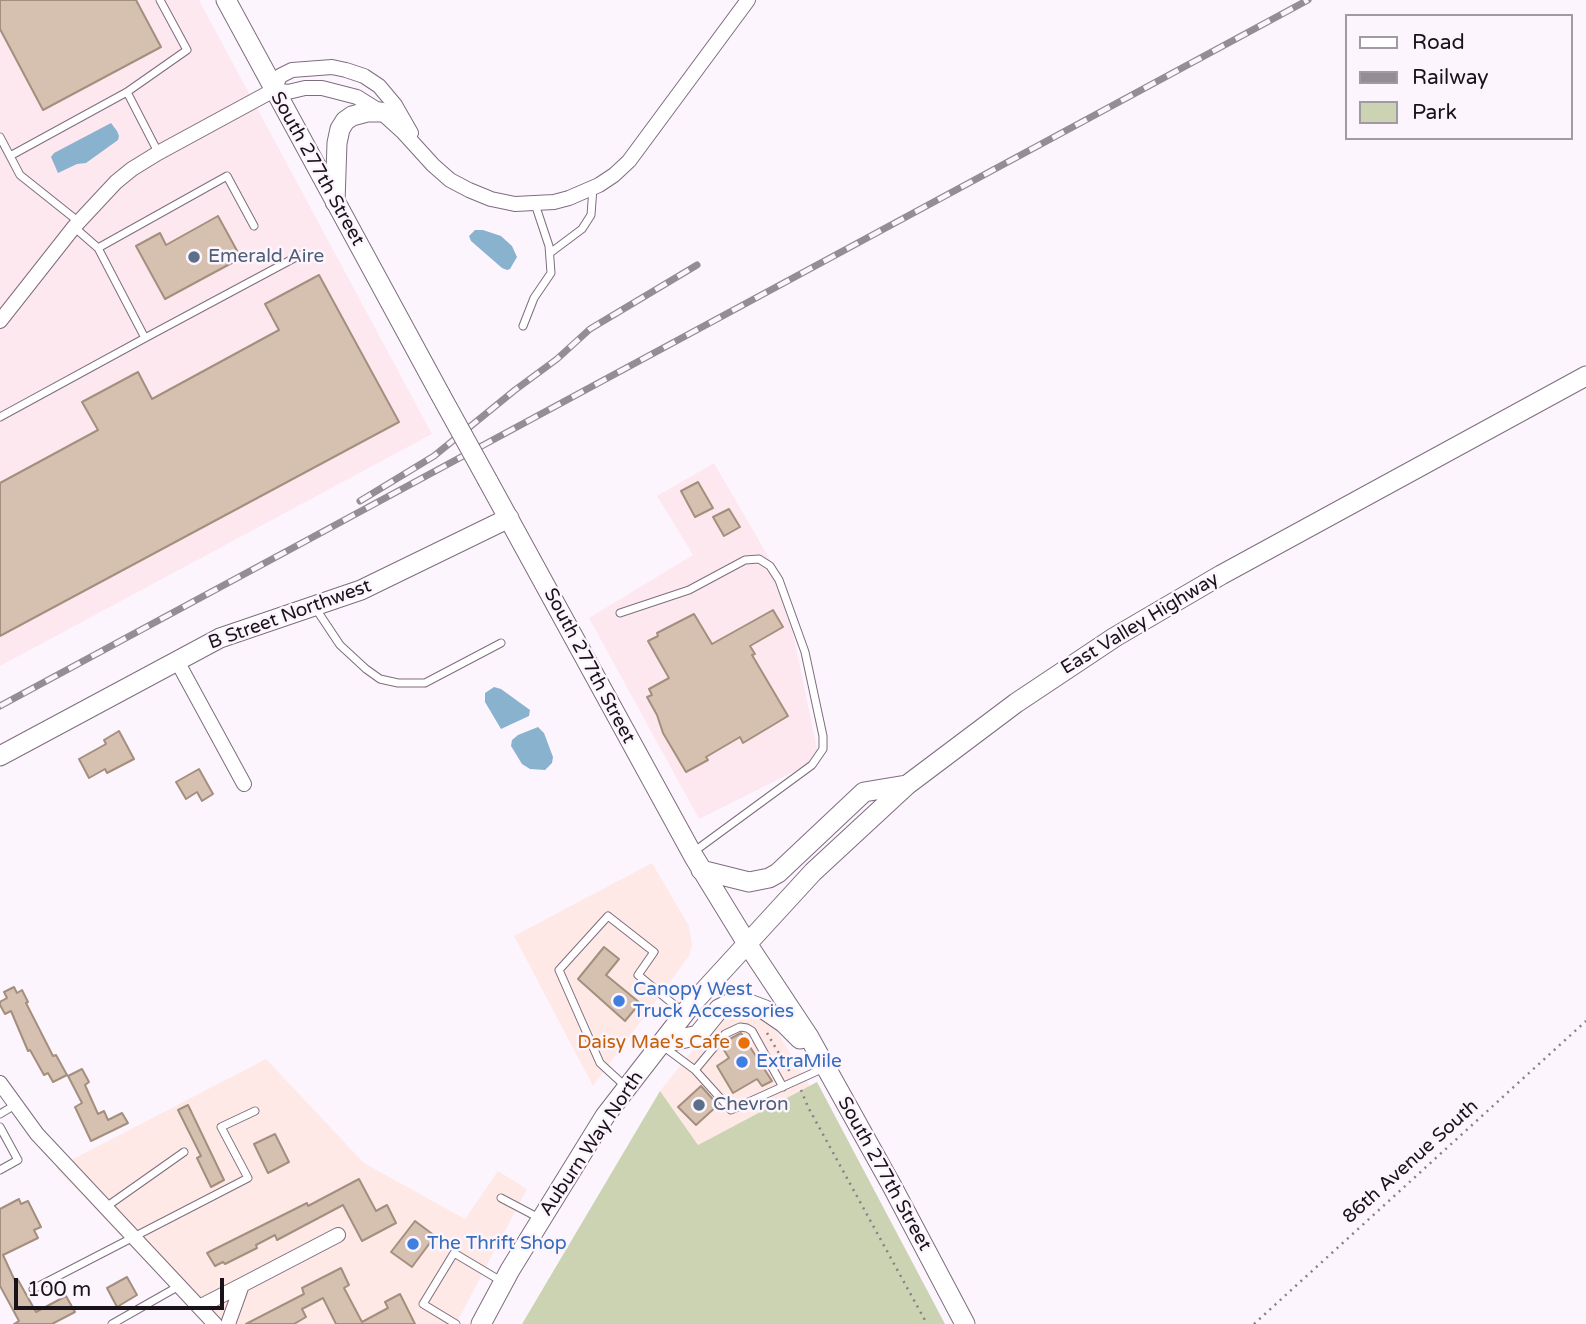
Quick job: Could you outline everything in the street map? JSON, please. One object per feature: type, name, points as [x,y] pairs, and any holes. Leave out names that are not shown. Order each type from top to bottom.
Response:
[{"type":"main road","name":"South 277th Street","points":[[226,0],[697,861],[824,1064],[965,1324]]},
{"type":"main road","points":[[335,203],[340,129],[352,116],[367,111],[381,112]]},
{"type":"main road","name":"East Valley Highway","points":[[748,945],[813,872],[907,785],[1016,703],[1126,631],[1221,575],[1586,376]]},
{"type":"main road","name":"B Street Northwest","points":[[0,756],[220,638],[390,578],[509,518]]},
{"type":"main road","points":[[697,861],[749,882],[769,878],[778,873],[864,792],[907,785]]},
{"type":"main road","name":"Auburn Way North","points":[[481,1324],[605,1116],[684,1013],[748,945]]},
{"type":"main road","points":[[660,1044],[698,1035],[719,1009],[733,1002],[744,1002],[765,1010],[784,1023],[824,1064]]},
{"type":"street","points":[[0,321],[76,224],[116,182],[158,153],[274,90],[288,92],[304,88],[322,88],[356,97],[381,112],[450,180],[491,199],[515,204],[535,204],[569,198],[614,175],[629,161],[748,0]]},
{"type":"street","points":[[274,90],[280,76],[301,68],[332,67],[364,76],[387,95],[424,155]]},
{"type":"street","points":[[177,661],[244,784]]},
{"type":"street","points":[[0,1083],[37,1134],[215,1324]]},
{"type":"street","points":[[199,1307],[338,1235]]},
{"type":"street","points":[[228,1324],[242,1285]]},
{"type":"lane","points":[[10,156],[127,92],[187,50],[160,0]]},
{"type":"lane","points":[[127,92],[158,153]]},
{"type":"lane","points":[[0,137],[20,175],[76,224],[98,248],[145,338]]},
{"type":"lane","points":[[98,248],[226,176],[254,226]]},
{"type":"lane","points":[[550,253],[582,229],[590,215],[593,187]]},
{"type":"lane","points":[[523,326],[534,298],[551,273],[550,253],[535,204]]},
{"type":"lane","points":[[0,417],[300,255]]},
{"type":"lane","points":[[620,613],[689,590],[745,560],[759,559],[770,566],[779,580],[805,652],[824,748],[812,765],[697,861]]},
{"type":"lane","points":[[314,606],[341,645],[366,669],[380,678],[398,683],[425,683],[501,643]]},
{"type":"lane","points":[[626,1088],[600,1063],[559,970],[608,916],[654,952],[638,975],[684,1013]]},
{"type":"lane","points":[[695,1070],[725,1034],[740,1027],[747,1028],[752,1031],[783,1087]]},
{"type":"lane","points":[[660,1044],[695,1070],[731,1110],[796,1082],[824,1064]]},
{"type":"lane","points":[[0,1114],[15,1105]]},
{"type":"lane","points":[[33,1289],[248,1178],[221,1127],[255,1111]]},
{"type":"lane","points":[[0,1127],[18,1160],[0,1170]]},
{"type":"lane","points":[[106,1207],[184,1153]]},
{"type":"lane","points":[[501,1198],[541,1220]]},
{"type":"lane","points":[[456,1324],[423,1304],[454,1253],[503,1283]]},
{"type":"lane","points":[[112,1324],[180,1286]]},
{"type":"path","name":"86th Avenue South","points":[[1254,1324],[1586,1021]]},
{"type":"path","points":[[767,1033],[927,1324]]},
{"type":"shaded area","points":[[0,0],[199,0],[432,434],[0,666]]},
{"type":"shaded area","points":[[714,463],[782,580],[819,759],[699,819],[589,618],[693,555],[657,496]]},
{"type":"shaded area","points":[[652,863],[689,926],[692,945],[689,956],[593,1086],[514,936]]},
{"type":"shaded area","points":[[752,1013],[765,1018],[775,1028],[810,1086],[698,1145],[660,1091],[712,1026],[725,1017]]},
{"type":"shaded area","points":[[266,1059],[364,1163],[465,1219],[498,1171],[527,1189],[456,1324],[205,1324],[56,1168]]},
{"type":"green space","points":[[817,1082],[945,1324],[522,1324],[660,1091],[698,1145]]},
{"type":"water","points":[[111,123],[117,131],[118,140],[86,163],[58,173],[51,157],[54,153]]},
{"type":"water","points":[[475,230],[501,236],[512,246],[517,257],[510,269],[502,268],[471,241],[469,236]]},
{"type":"water","points":[[494,687],[530,710],[529,716],[501,729],[485,702],[485,693]]},
{"type":"water","points":[[538,727],[544,733],[553,757],[552,763],[545,770],[530,769],[522,764],[511,746],[512,740],[518,735]]},
{"type":"building","points":[[0,0],[136,0],[161,47],[43,110],[0,29]]},
{"type":"building","points":[[218,216],[241,258],[165,299],[136,246],[160,233],[166,245]]},
{"type":"building","points":[[319,275],[399,422],[0,636],[0,483],[98,430],[82,402],[138,372],[152,399],[279,330],[265,304]]},
{"type":"building","points":[[698,482],[713,508],[695,517],[681,491]]},
{"type":"building","points":[[729,509],[740,527],[724,536],[713,517]]},
{"type":"building","points":[[773,610],[783,627],[750,646],[755,654],[752,655],[788,716],[743,743],[740,737],[686,772],[663,733],[647,697],[652,695],[649,689],[669,678],[648,641],[658,636],[657,633],[694,614],[712,644]]},
{"type":"building","points":[[119,731],[134,759],[107,773],[105,769],[89,778],[79,759],[106,744],[104,740]]},
{"type":"building","points":[[199,769],[213,794],[202,801],[197,792],[186,799],[176,782]]},
{"type":"building","points":[[604,947],[619,959],[606,975],[640,1003],[625,1021],[578,979]]},
{"type":"building","points":[[14,987],[17,993],[22,990],[53,1056],[56,1055],[67,1075],[53,1082],[48,1073],[44,1075],[30,1050],[28,1051],[11,1011],[5,1014],[0,1002],[7,998],[4,992]]},
{"type":"building","name":"ExtraMile","points":[[741,1033],[772,1081],[762,1086],[757,1079],[733,1093],[717,1066],[729,1058],[722,1047]]},
{"type":"building","points":[[82,1069],[89,1082],[85,1085],[98,1114],[104,1111],[108,1120],[122,1113],[128,1123],[91,1141],[75,1107],[82,1103],[68,1076]]},
{"type":"building","name":"Chevron","points":[[701,1086],[718,1105],[696,1125],[678,1107]]},
{"type":"building","points":[[188,1105],[224,1180],[211,1187],[197,1158],[201,1156],[178,1110]]},
{"type":"building","points":[[275,1134],[289,1162],[268,1173],[254,1144]]},
{"type":"building","points":[[359,1179],[376,1211],[387,1205],[396,1223],[362,1241],[343,1205],[277,1240],[275,1235],[256,1245],[257,1248],[225,1264],[223,1262],[215,1266],[207,1253],[307,1203],[308,1206]]},
{"type":"building","points":[[19,1199],[21,1204],[28,1201],[41,1227],[34,1230],[38,1238],[3,1255],[15,1281],[18,1280],[36,1312],[66,1296],[75,1312],[52,1324],[14,1324],[19,1321],[0,1286],[0,1209]]},
{"type":"building","name":"The Thrift Shop","points":[[415,1221],[435,1236],[412,1267],[391,1252]]},
{"type":"building","points":[[341,1268],[349,1285],[344,1288],[362,1322],[388,1308],[385,1302],[400,1294],[415,1324],[336,1324],[323,1298],[302,1309],[306,1317],[294,1324],[246,1324],[304,1294],[302,1288]]},
{"type":"building","points":[[127,1277],[137,1295],[117,1307],[107,1288]]},
{"type":"railway","points":[[0,706],[1308,0]]},
{"type":"railway","points":[[360,501],[434,456],[557,359],[590,329],[697,265]]},
{"type":"place","name":"Emerald Aire","points":[[194,257]]},
{"type":"place","name":"Canopy West Truck Accessories","points":[[619,1001]]},
{"type":"place","name":"Daisy Mae's Cafe","points":[[744,1043]]},
{"type":"place","name":"ExtraMile","points":[[742,1062]]},
{"type":"place","name":"Chevron","points":[[699,1105]]},
{"type":"place","name":"The Thrift Shop","points":[[413,1244]]}]
